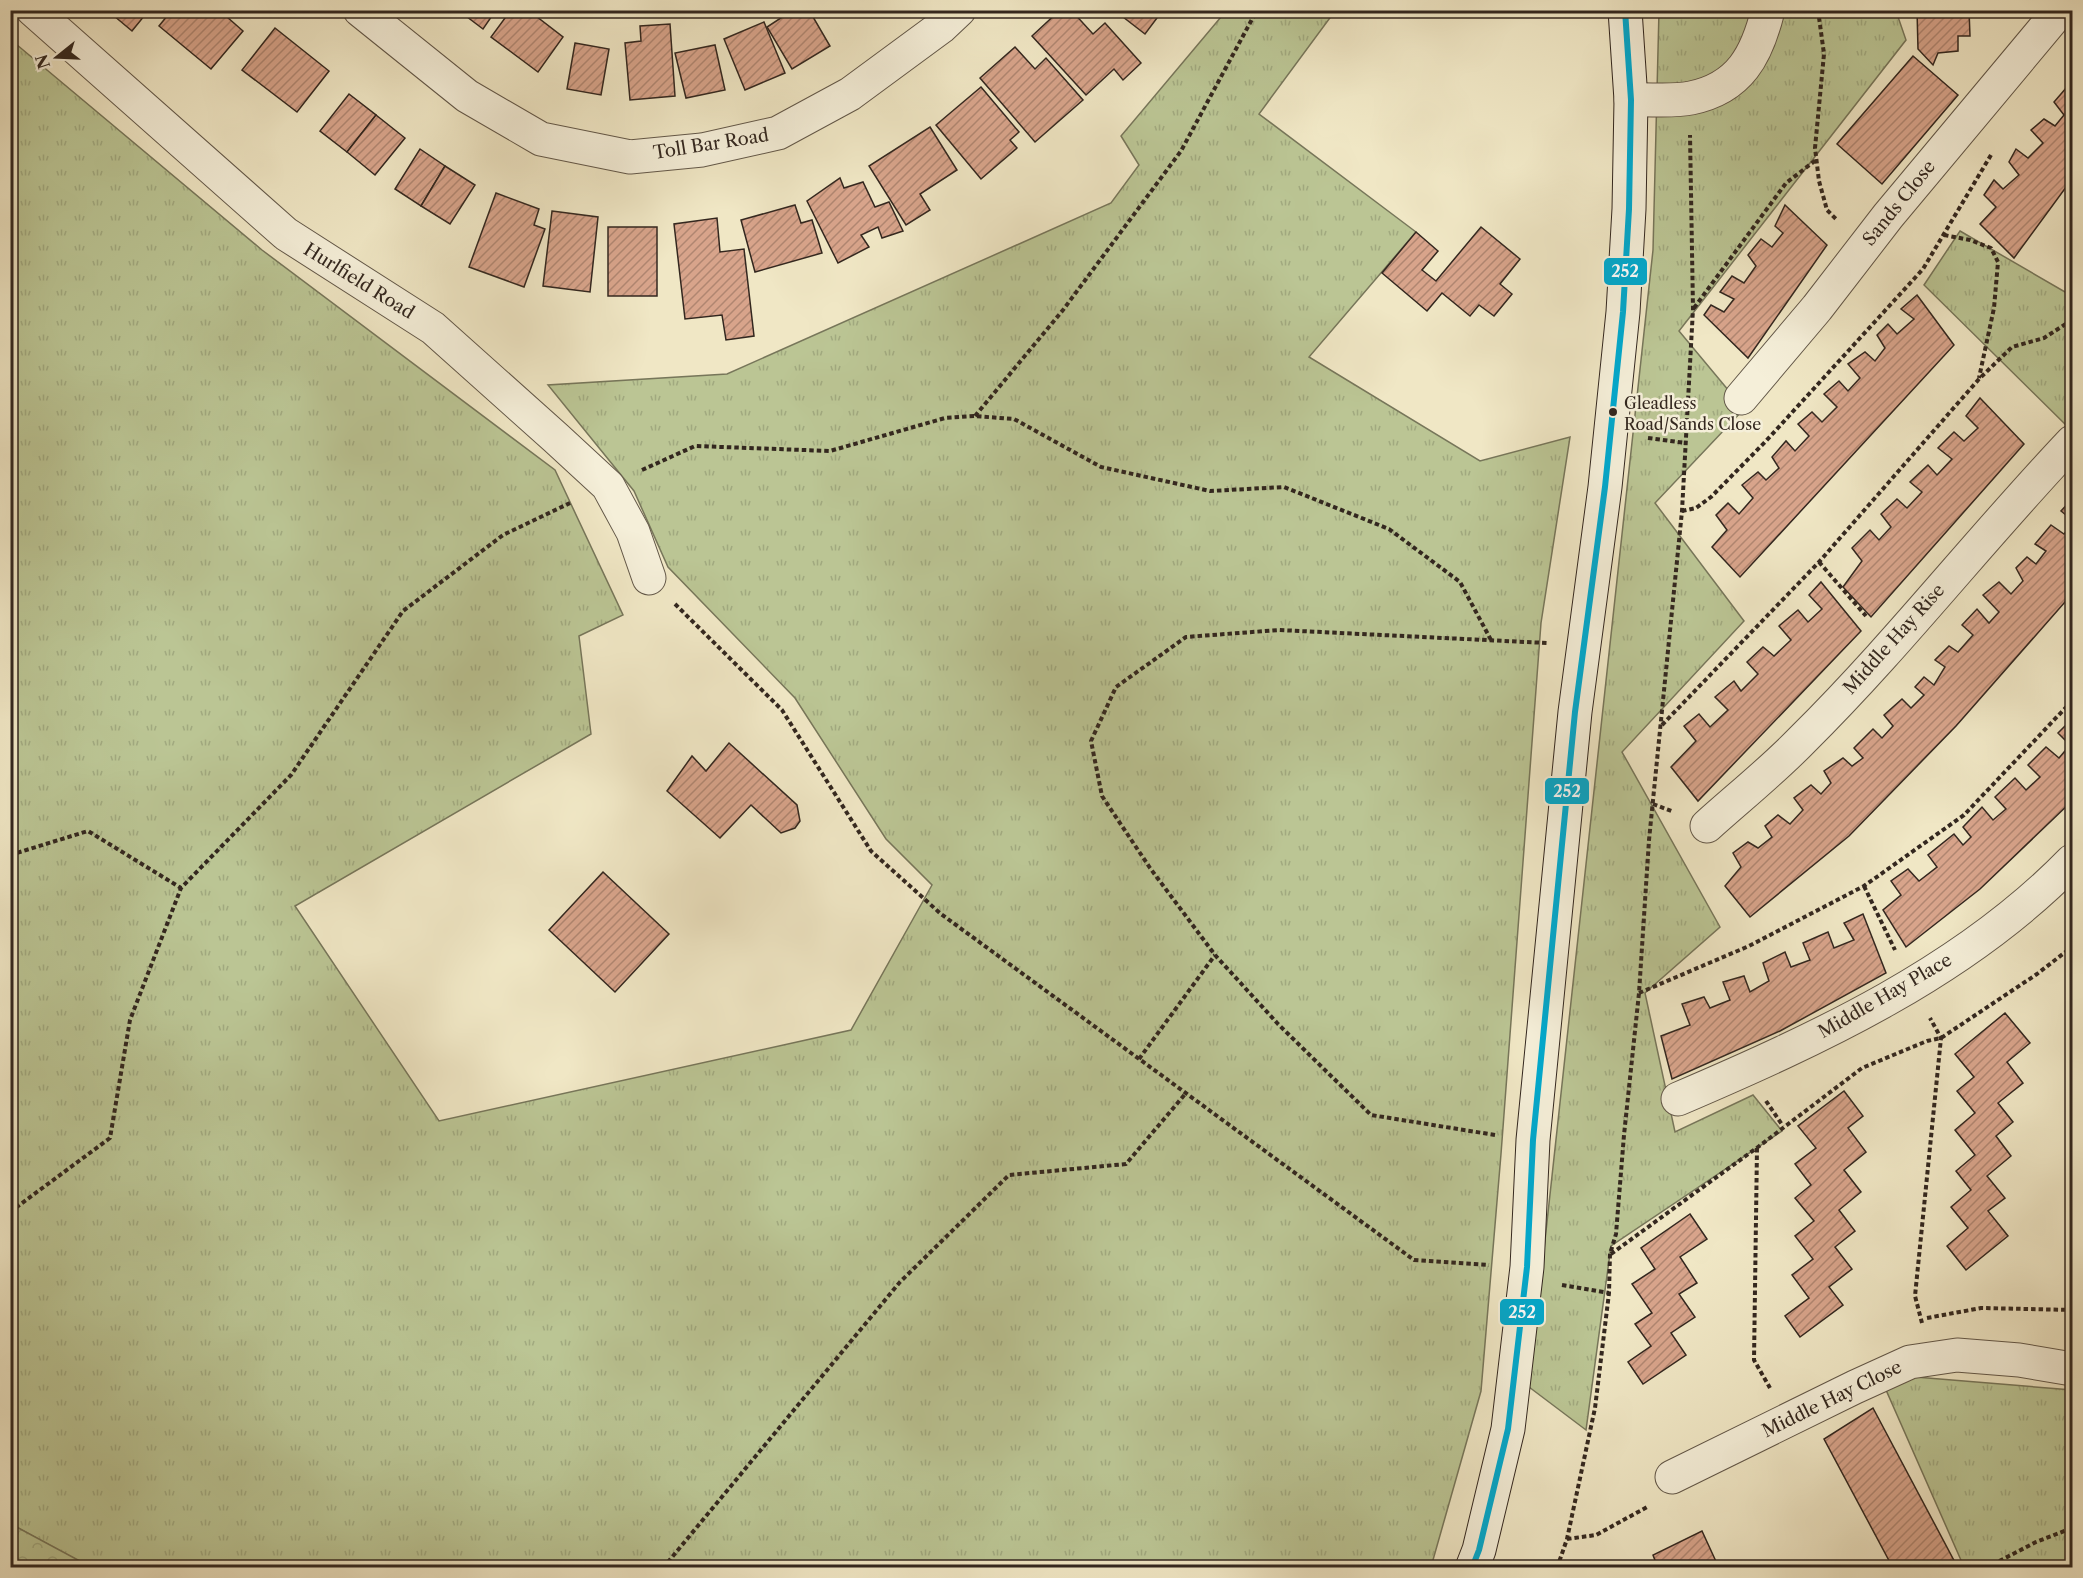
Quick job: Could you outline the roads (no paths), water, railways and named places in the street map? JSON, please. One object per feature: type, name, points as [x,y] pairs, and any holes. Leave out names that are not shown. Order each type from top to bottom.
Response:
[{"type":"street","name":"Hurlfield Road","points":[[33,10],[286,234],[433,328],[608,486],[633,532],[649,578]]},
{"type":"street","name":"Toll Bar Road","points":[[360,10],[467,96],[541,139],[630,157],[702,150],[778,133],[850,94],[941,27],[959,10]]},
{"type":"street","points":[[1472,1568],[1479,1550],[1508,1429],[1526,1273],[1533,1140],[1575,712],[1605,487],[1623,312],[1629,209],[1631,100],[1624,10]]},
{"type":"street","points":[[1631,100],[1690,98],[1720,89],[1744,67],[1760,40],[1768,10]]},
{"type":"street","name":"Sands Close","points":[[1741,398],[1817,308],[1895,207],[2060,10]]},
{"type":"street","name":"Middle Hay Rise","points":[[1707,826],[1802,741],[2073,442]]},
{"type":"street","name":"Middle Hay Place","points":[[1678,1099],[1747,1070],[1862,1014],[1911,985],[1993,930],[2073,861]]},
{"type":"street","name":"Middle Hay Close","points":[[1672,1477],[1910,1362],[1957,1355],[2019,1360],[2073,1369]]},
{"type":"place","name":"Gleadless Road/Sands Close","points":[[1613,412]]}]
